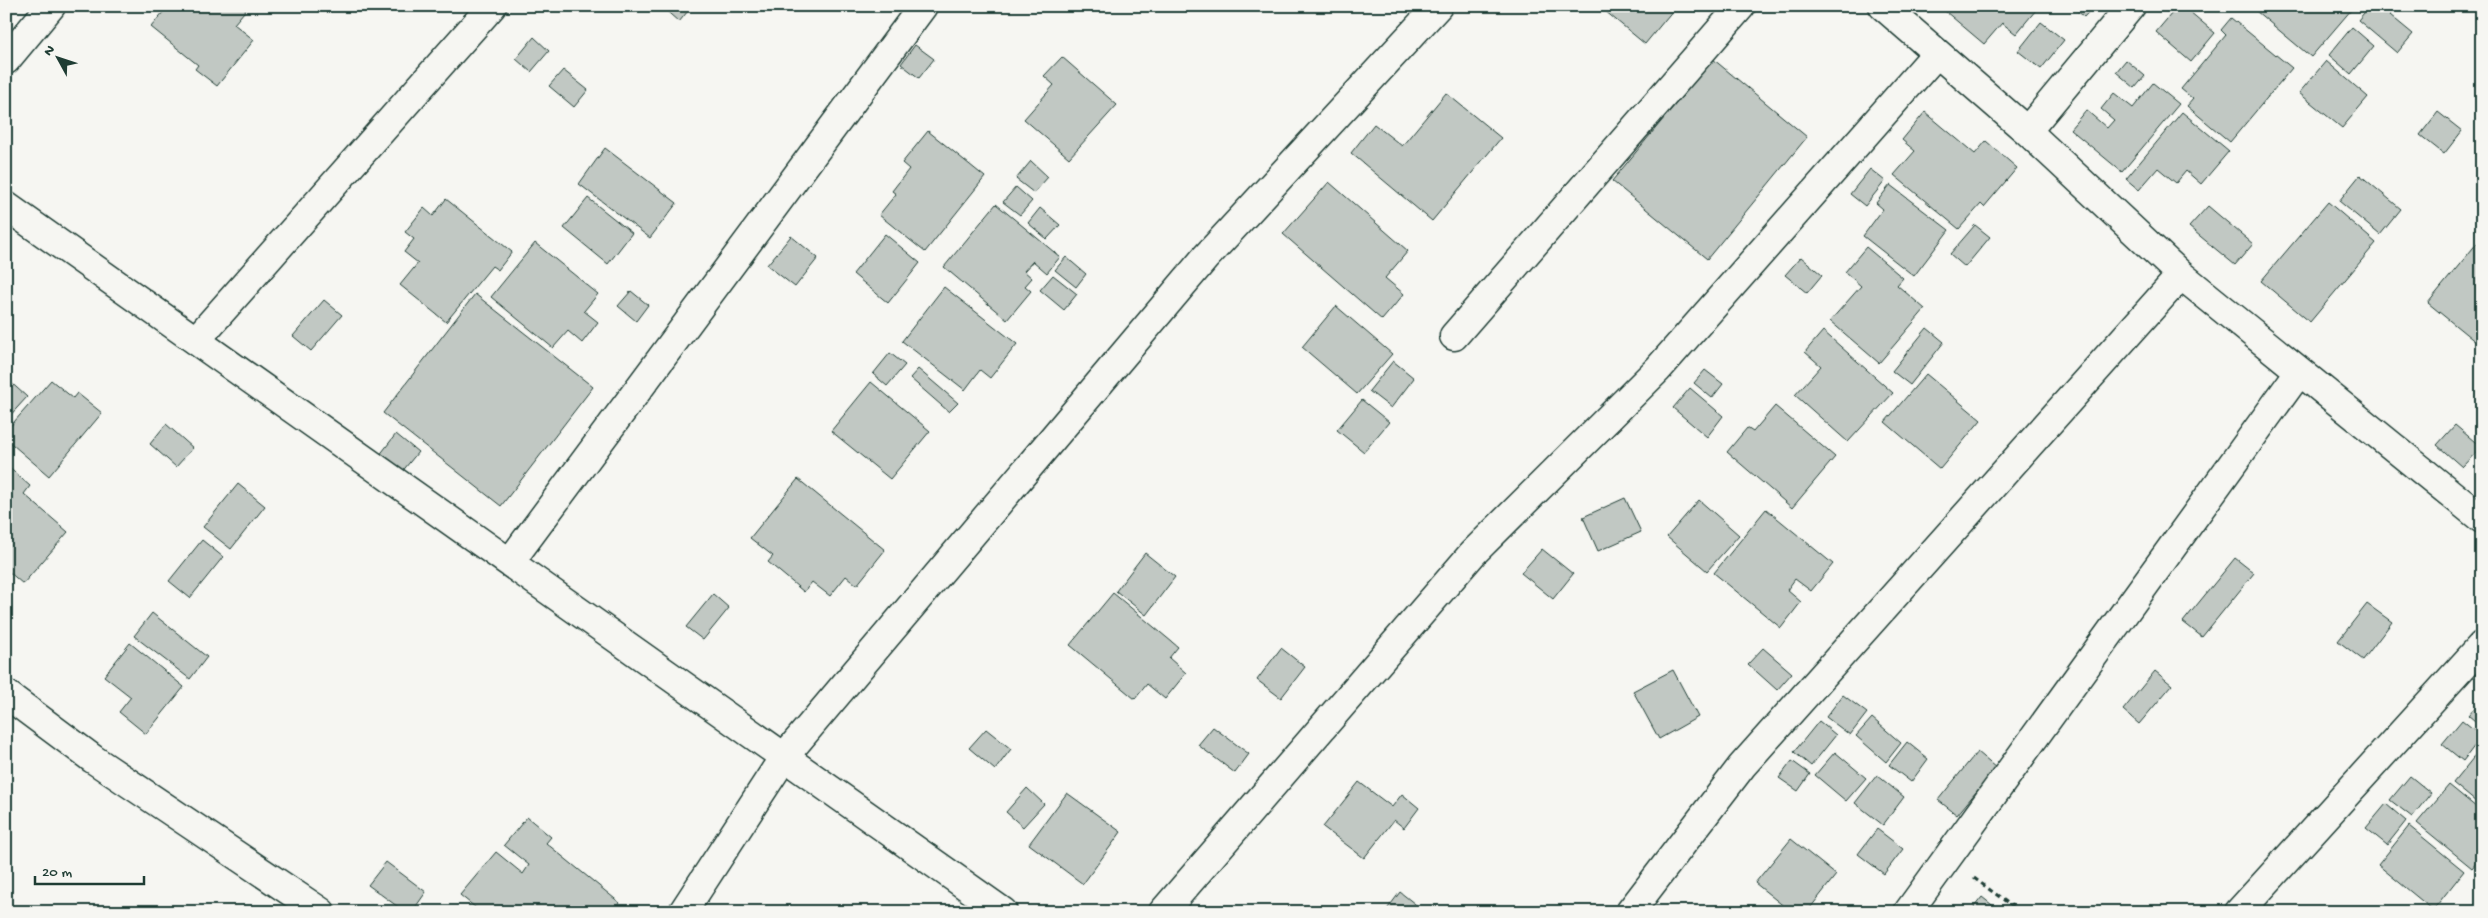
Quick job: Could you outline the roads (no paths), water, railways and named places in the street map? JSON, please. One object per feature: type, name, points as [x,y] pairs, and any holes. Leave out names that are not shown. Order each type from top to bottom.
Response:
[{"type":"street","points":[[6,60],[51,6]]},
{"type":"street","points":[[196,340],[492,6]]},
{"type":"street","points":[[510,562],[924,6]]},
{"type":"street","points":[[683,912],[784,757],[1205,258],[1438,6]]},
{"type":"street","points":[[1454,336],[1741,6]]},
{"type":"street","points":[[1883,6],[2027,131],[2182,275],[2482,519]]},
{"type":"street","points":[[2027,131],[2130,6]]},
{"type":"street","points":[[1163,912],[1473,553],[1658,368],[1937,53]]},
{"type":"street","points":[[6,206],[1003,912]]},
{"type":"street","points":[[1630,912],[1742,766],[2182,275]]},
{"type":"street","points":[[1908,912],[2299,372]]},
{"type":"street","points":[[2239,912],[2482,645]]},
{"type":"street","points":[[6,694],[93,758],[320,912]]}]
